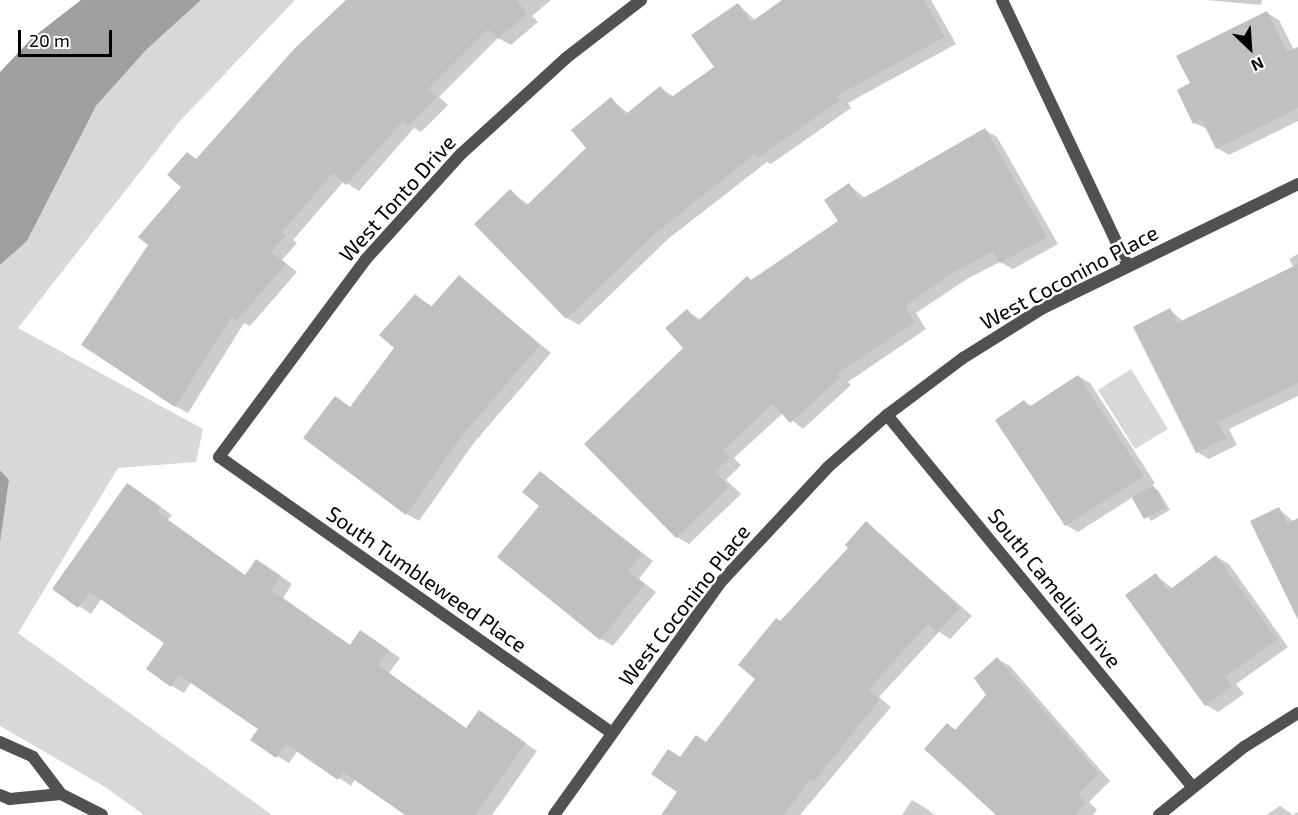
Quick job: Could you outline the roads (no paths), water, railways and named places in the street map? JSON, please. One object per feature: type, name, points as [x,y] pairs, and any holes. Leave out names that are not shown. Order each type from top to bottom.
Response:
[{"type":"street","name":"West Tonto Drive","points":[[219,457],[366,258],[461,154],[566,58],[641,0]]},
{"type":"street","points":[[1002,0],[1126,264]]},
{"type":"street","name":"West Coconino Place","points":[[554,815],[720,583],[812,483],[887,415],[963,358],[1043,308],[1126,264],[1298,184]]},
{"type":"street","name":"South Camellia Drive","points":[[887,415],[1192,786]]},
{"type":"street","name":"South Tumbleweed Place","points":[[219,457],[612,733]]},
{"type":"street","points":[[1159,815],[1192,786],[1298,713]]},
{"type":"street","points":[[0,742],[33,757],[62,794],[102,815]]},
{"type":"street","points":[[0,795],[10,799],[62,794]]}]
